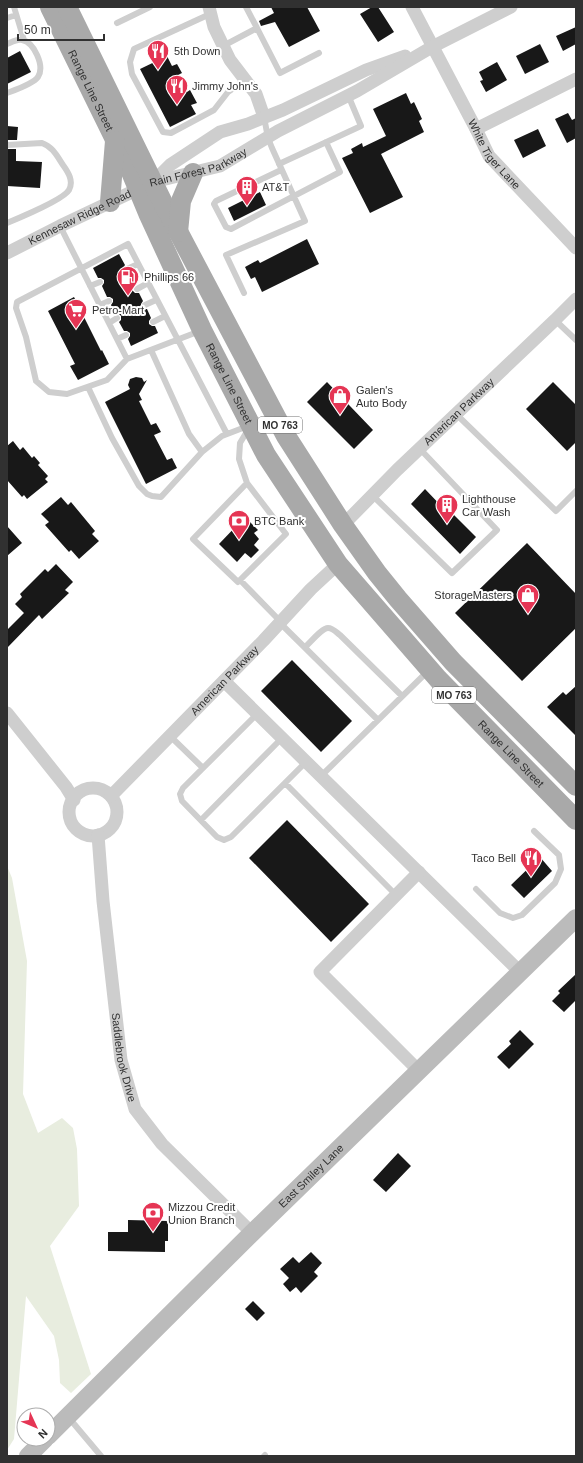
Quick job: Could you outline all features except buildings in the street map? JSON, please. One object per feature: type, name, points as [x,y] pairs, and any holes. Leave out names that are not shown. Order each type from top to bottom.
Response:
[{"type":"main road","name":"Range Line Street","points":[[50,7],[131,172],[145,186],[178,232],[286,436],[343,525],[377,573],[419,624],[453,662],[576,786]]},
{"type":"main road","name":"Range Line Street","points":[[67,7],[145,186],[202,330],[262,448],[338,564],[430,669],[576,820]]},
{"type":"main road","points":[[110,202],[115,140]]},
{"type":"main road","points":[[178,232],[181,201],[193,173]]},
{"type":"main road","points":[[262,448],[305,492],[324,520],[330,525],[343,525]]},
{"type":"main road","points":[[338,564],[344,561],[349,561],[376,591],[419,624]]},
{"type":"street","name":"White Tiger Lane","points":[[412,7],[489,156],[576,248]]},
{"type":"street","name":"Rain Forest Parkway","points":[[145,186],[220,166],[278,131],[348,96],[432,47],[511,7]]},
{"type":"street","points":[[210,10],[214,27],[230,60],[256,94],[264,117]]},
{"type":"street","name":"Rain Forest Parkway","points":[[145,186],[170,166],[220,132],[283,110],[366,70],[432,47]]},
{"type":"street","points":[[476,129],[576,79]]},
{"type":"street","name":"Kennesaw Ridge Road","points":[[7,253],[145,186]]},
{"type":"street","name":"American Parkway","points":[[343,525],[372,495],[576,299]]},
{"type":"street","name":"American Parkway","points":[[111,796],[338,564]]},
{"type":"street","points":[[224,681],[520,972]]},
{"type":"street","points":[[7,714],[66,787],[74,800]]},
{"type":"street","points":[[89,788],[97,788],[105,790],[111,796],[116,802],[118,819],[107,834],[90,837],[78,832],[72,826],[69,818],[69,807],[78,792],[89,788]]},
{"type":"street","name":"Saddlebrook Drive","points":[[98,835],[102,901],[121,1060],[135,1109],[162,1144],[252,1233]]},
{"type":"street","points":[[418,1070],[320,972],[419,872]]},
{"type":"street","name":"East Smiley Lane","points":[[56,1428],[418,1070],[576,918]]},
{"type":"street","points":[[28,1456],[37,1447]]},
{"type":"lane","points":[[14,7],[24,40]]},
{"type":"lane","points":[[117,23],[150,7]]},
{"type":"lane","points":[[246,7],[280,73],[319,53]]},
{"type":"lane","points":[[210,10],[134,49],[130,62],[132,74],[163,132],[171,133],[214,110],[228,92],[245,80]]},
{"type":"lane","points":[[7,18],[16,15]]},
{"type":"lane","points":[[224,46],[258,28]]},
{"type":"lane","points":[[7,44],[14,41],[24,40],[32,45],[38,59],[40,70],[34,81],[7,93]]},
{"type":"lane","points":[[326,142],[340,172],[231,229],[226,227],[214,204],[216,201],[326,142],[361,126],[348,96]]},
{"type":"lane","points":[[244,293],[226,255],[305,221],[268,138],[264,117]]},
{"type":"lane","points":[[7,145],[42,143],[48,145],[69,173],[71,181],[70,189],[67,193],[7,223]]},
{"type":"lane","points":[[60,226],[127,359]]},
{"type":"lane","points":[[202,330],[177,340],[127,359],[106,380],[67,394],[49,392],[36,381],[26,337],[16,308],[17,302],[128,244],[156,300],[165,316],[177,340],[227,434]]},
{"type":"lane","points":[[127,269],[138,264]]},
{"type":"lane","points":[[90,286],[100,282]]},
{"type":"lane","points":[[137,288],[148,283]]},
{"type":"lane","points":[[145,305],[156,300]]},
{"type":"lane","points":[[100,305],[109,301]]},
{"type":"lane","points":[[153,322],[165,316]]},
{"type":"lane","points":[[109,323],[117,318]]},
{"type":"lane","points":[[555,320],[576,340]]},
{"type":"lane","points":[[117,339],[126,335]]},
{"type":"lane","points":[[151,350],[189,434],[202,452]]},
{"type":"lane","points":[[88,387],[112,438],[139,486],[147,494],[152,496],[161,497],[202,452],[222,436],[251,425]]},
{"type":"lane","points":[[456,414],[556,512],[576,491]]},
{"type":"lane","points":[[240,580],[286,534],[247,483],[239,459],[240,443],[251,425]]},
{"type":"lane","points":[[372,495],[452,574],[497,530],[420,449]]},
{"type":"lane","points":[[247,483],[193,539],[238,582],[240,580],[378,720]]},
{"type":"lane","points":[[305,647],[324,629],[332,629],[402,696]]},
{"type":"lane","points":[[321,776],[430,669]]},
{"type":"lane","points":[[257,714],[183,788],[180,794],[182,801],[200,820],[218,837],[224,840],[231,837],[306,762]]},
{"type":"lane","points":[[170,736],[203,768]]},
{"type":"lane","points":[[200,820],[282,738]]},
{"type":"lane","points":[[285,783],[396,895]]},
{"type":"lane","points":[[476,889],[500,913],[513,918],[522,915],[555,882],[561,869],[559,856],[534,831]]},
{"type":"lane","points":[[68,1416],[101,1456]]},
{"type":"shaded area","points":[[7,866],[12,878],[27,961],[23,1094],[38,1133],[62,1118],[73,1128],[77,1149],[79,1206],[50,1246],[91,1374],[71,1393],[60,1383],[59,1360],[54,1336],[26,1296],[14,1439],[7,1450]]},
{"type":"place","name":"5th Down","points":[[158,70]]},
{"type":"place","name":"Jimmy John's","points":[[177,106]]},
{"type":"place","name":"AT&T","points":[[247,206]]},
{"type":"place","name":"Phillips 66","points":[[128,296]]},
{"type":"place","name":"Petro-Mart","points":[[76,330]]},
{"type":"place","name":"Galen's Auto Body","points":[[340,416]]},
{"type":"place","name":"Lighthouse Car Wash","points":[[447,524]]},
{"type":"place","name":"BTC Bank","points":[[239,540]]},
{"type":"place","name":"StorageMasters","points":[[528,614]]},
{"type":"place","name":"Taco Bell","points":[[531,878]]},
{"type":"place","name":"Mizzou Credit Union Branch","points":[[153,1232]]}]
